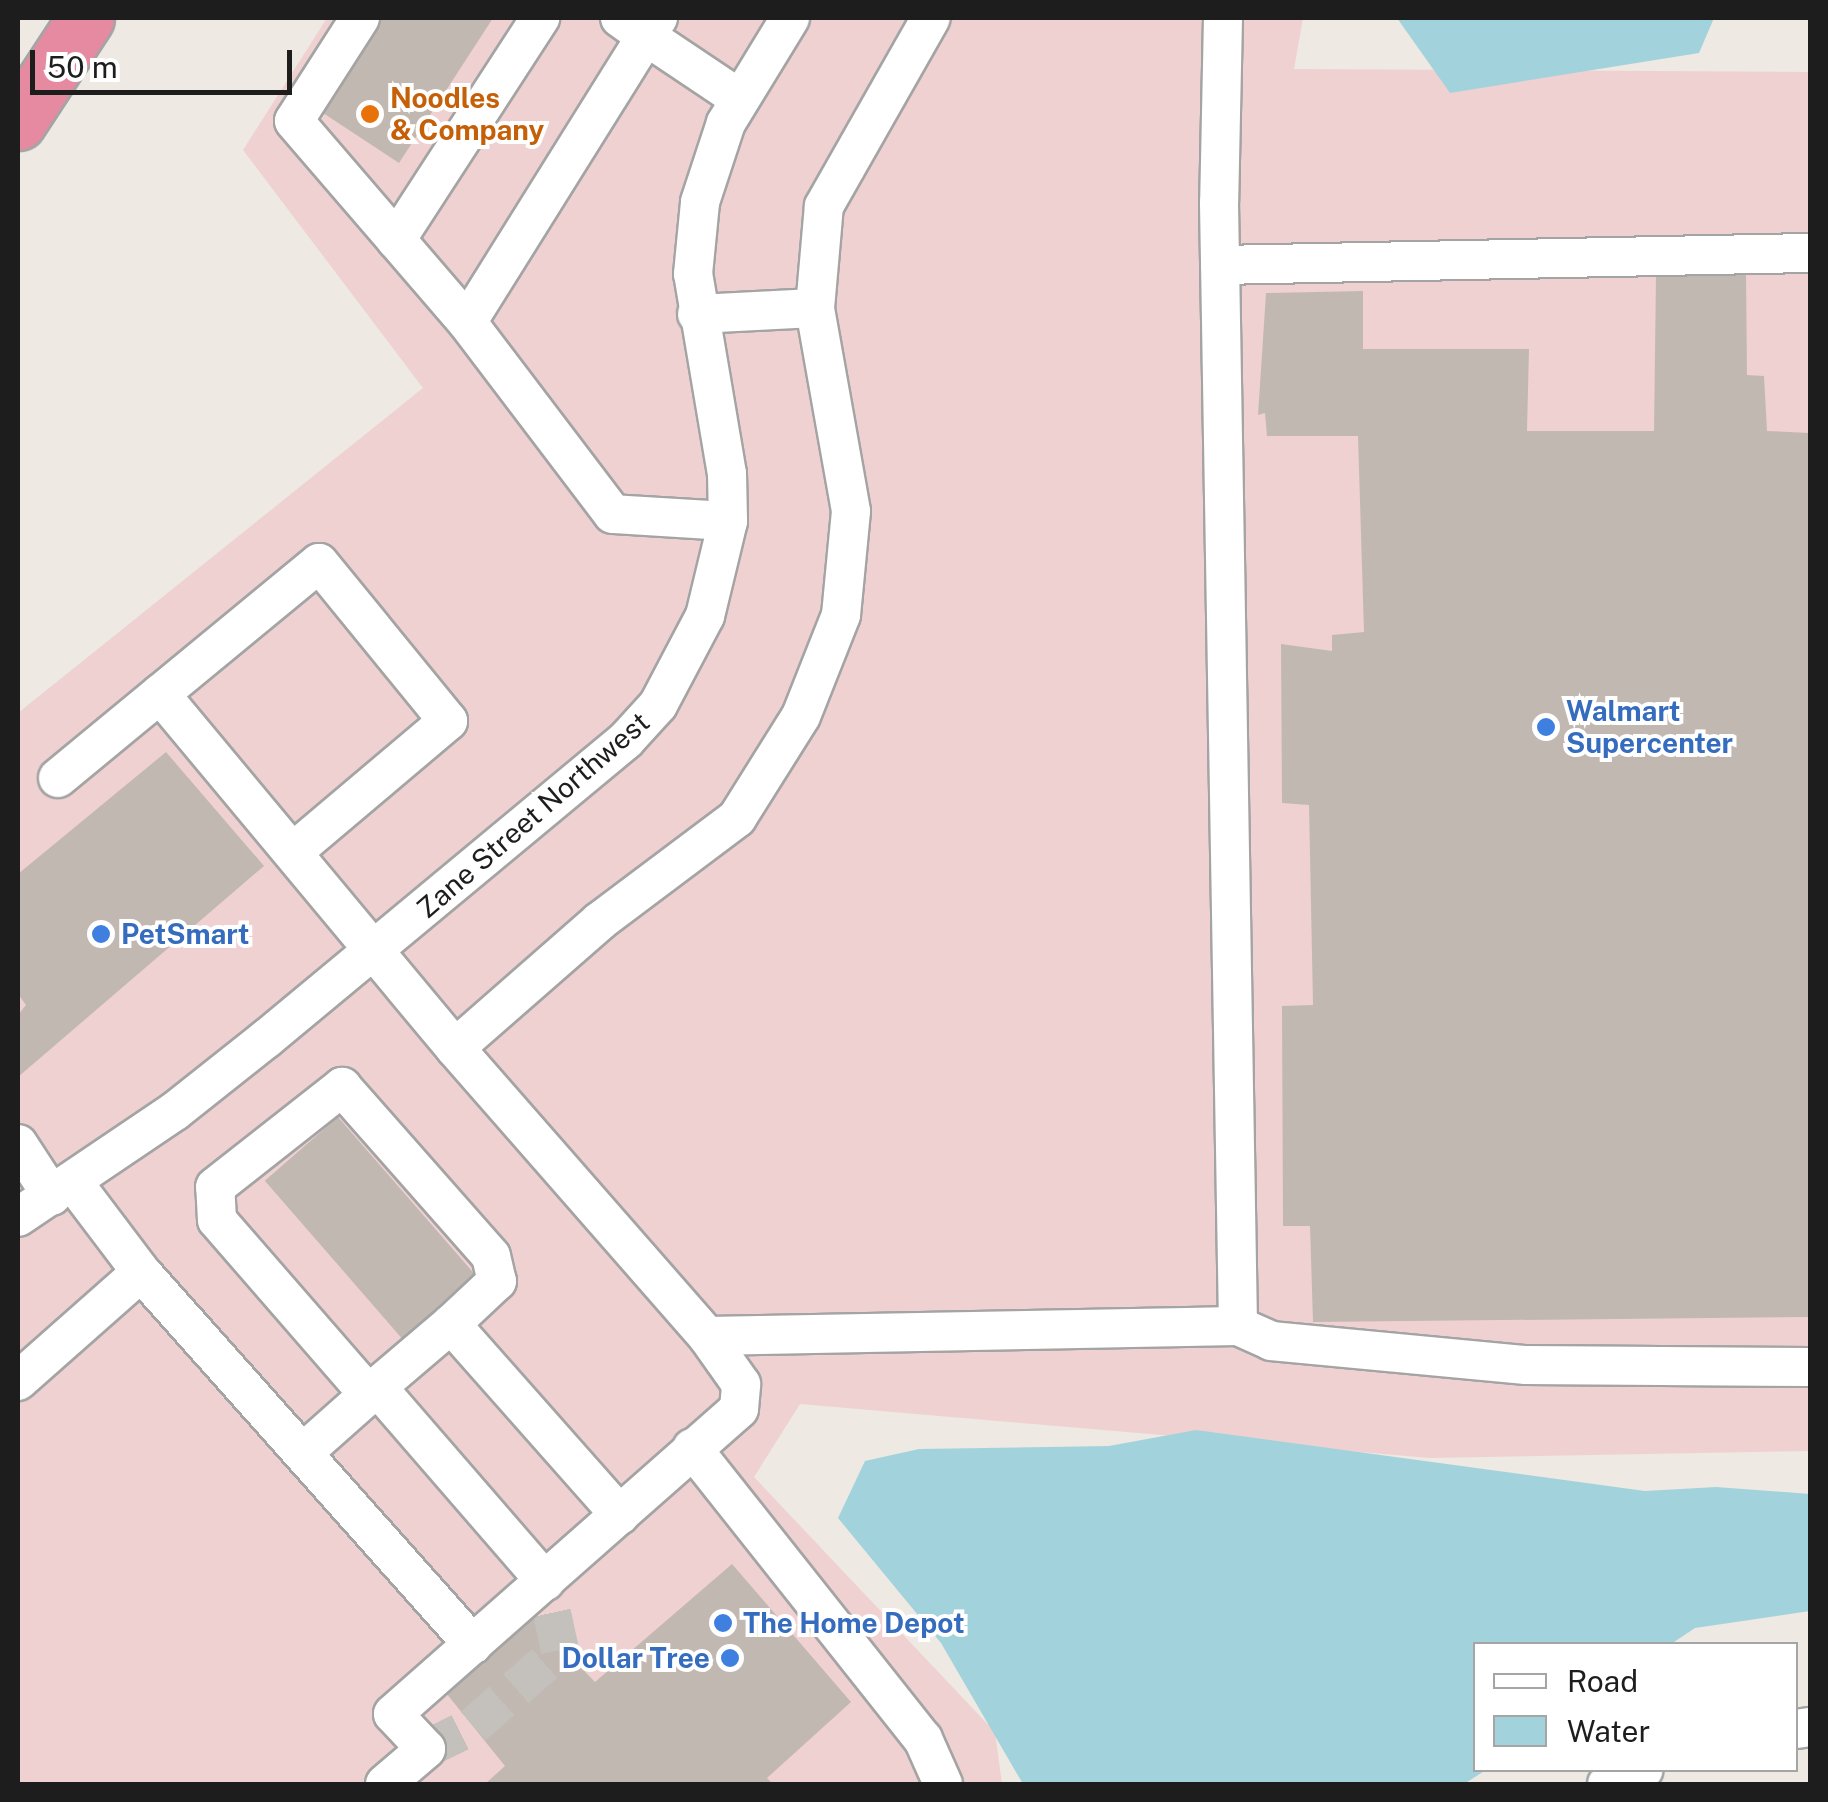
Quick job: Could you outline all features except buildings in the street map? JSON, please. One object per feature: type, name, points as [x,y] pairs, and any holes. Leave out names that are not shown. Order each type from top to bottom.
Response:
[{"type":"highway","points":[[18,122],[86,18]]},
{"type":"street","points":[[360,18],[294,121],[467,322],[612,514],[728,521]]},
{"type":"street","points":[[396,240],[540,18]]},
{"type":"street","name":"Zane Street Northwest","points":[[18,1217],[175,1112],[377,950],[626,740],[658,705],[705,616],[728,521],[727,474],[697,314],[700,202],[707,170],[740,98],[790,18]]},
{"type":"street","points":[[455,1048],[600,921],[737,818],[801,716],[841,615],[851,512],[815,308],[824,206],[930,18]]},
{"type":"street","points":[[1222,18],[1220,264],[1238,1326]]},
{"type":"street","points":[[467,322],[641,24],[740,98]]},
{"type":"street","points":[[1220,264],[1810,254]]},
{"type":"street","points":[[697,314],[815,308]]},
{"type":"street","points":[[58,778],[320,563],[448,721],[293,852]]},
{"type":"street","points":[[160,694],[455,1048],[707,1336],[742,1384],[739,1409],[392,1714],[426,1749],[385,1784]]},
{"type":"street","points":[[305,1451],[374,1392],[451,1324],[497,1281],[491,1256],[342,1087],[215,1187],[217,1220],[374,1392],[545,1581]]},
{"type":"street","points":[[18,1144],[305,1451],[473,1645]]},
{"type":"street","points":[[18,1380],[141,1272]]},
{"type":"street","points":[[451,1324],[620,1515]]},
{"type":"street","points":[[707,1336],[1238,1326],[1272,1341],[1526,1365],[1810,1367]]},
{"type":"street","points":[[692,1448],[923,1739],[943,1784]]},
{"type":"street","points":[[1607,1784],[1637,1772]]},
{"type":"shaded area","points":[[327,18],[1303,18],[1294,69],[1810,72],[1810,1451],[1430,1458],[800,1404],[754,1477],[995,1732],[1002,1784],[18,1784],[18,713],[423,388],[243,150]]},
{"type":"water","points":[[1397,18],[1714,18],[1699,53],[1450,93]]},
{"type":"water","points":[[1196,1430],[1645,1491],[1716,1487],[1810,1494],[1810,1611],[1695,1628],[1674,1642],[1473,1642],[1473,1772],[1483,1772],[1464,1784],[1023,1784],[941,1643],[838,1518],[865,1461],[919,1449],[1109,1446]]},
{"type":"tunnel","points":[[426,1749],[473,1726],[560,1650],[545,1581]]},
{"type":"place","name":"Noodles & Company","points":[[370,114]]},
{"type":"place","name":"Walmart Supercenter","points":[[1546,727]]},
{"type":"place","name":"PetSmart","points":[[101,934]]},
{"type":"place","name":"The Home Depot","points":[[723,1623]]},
{"type":"place","name":"Dollar Tree","points":[[730,1658]]}]
